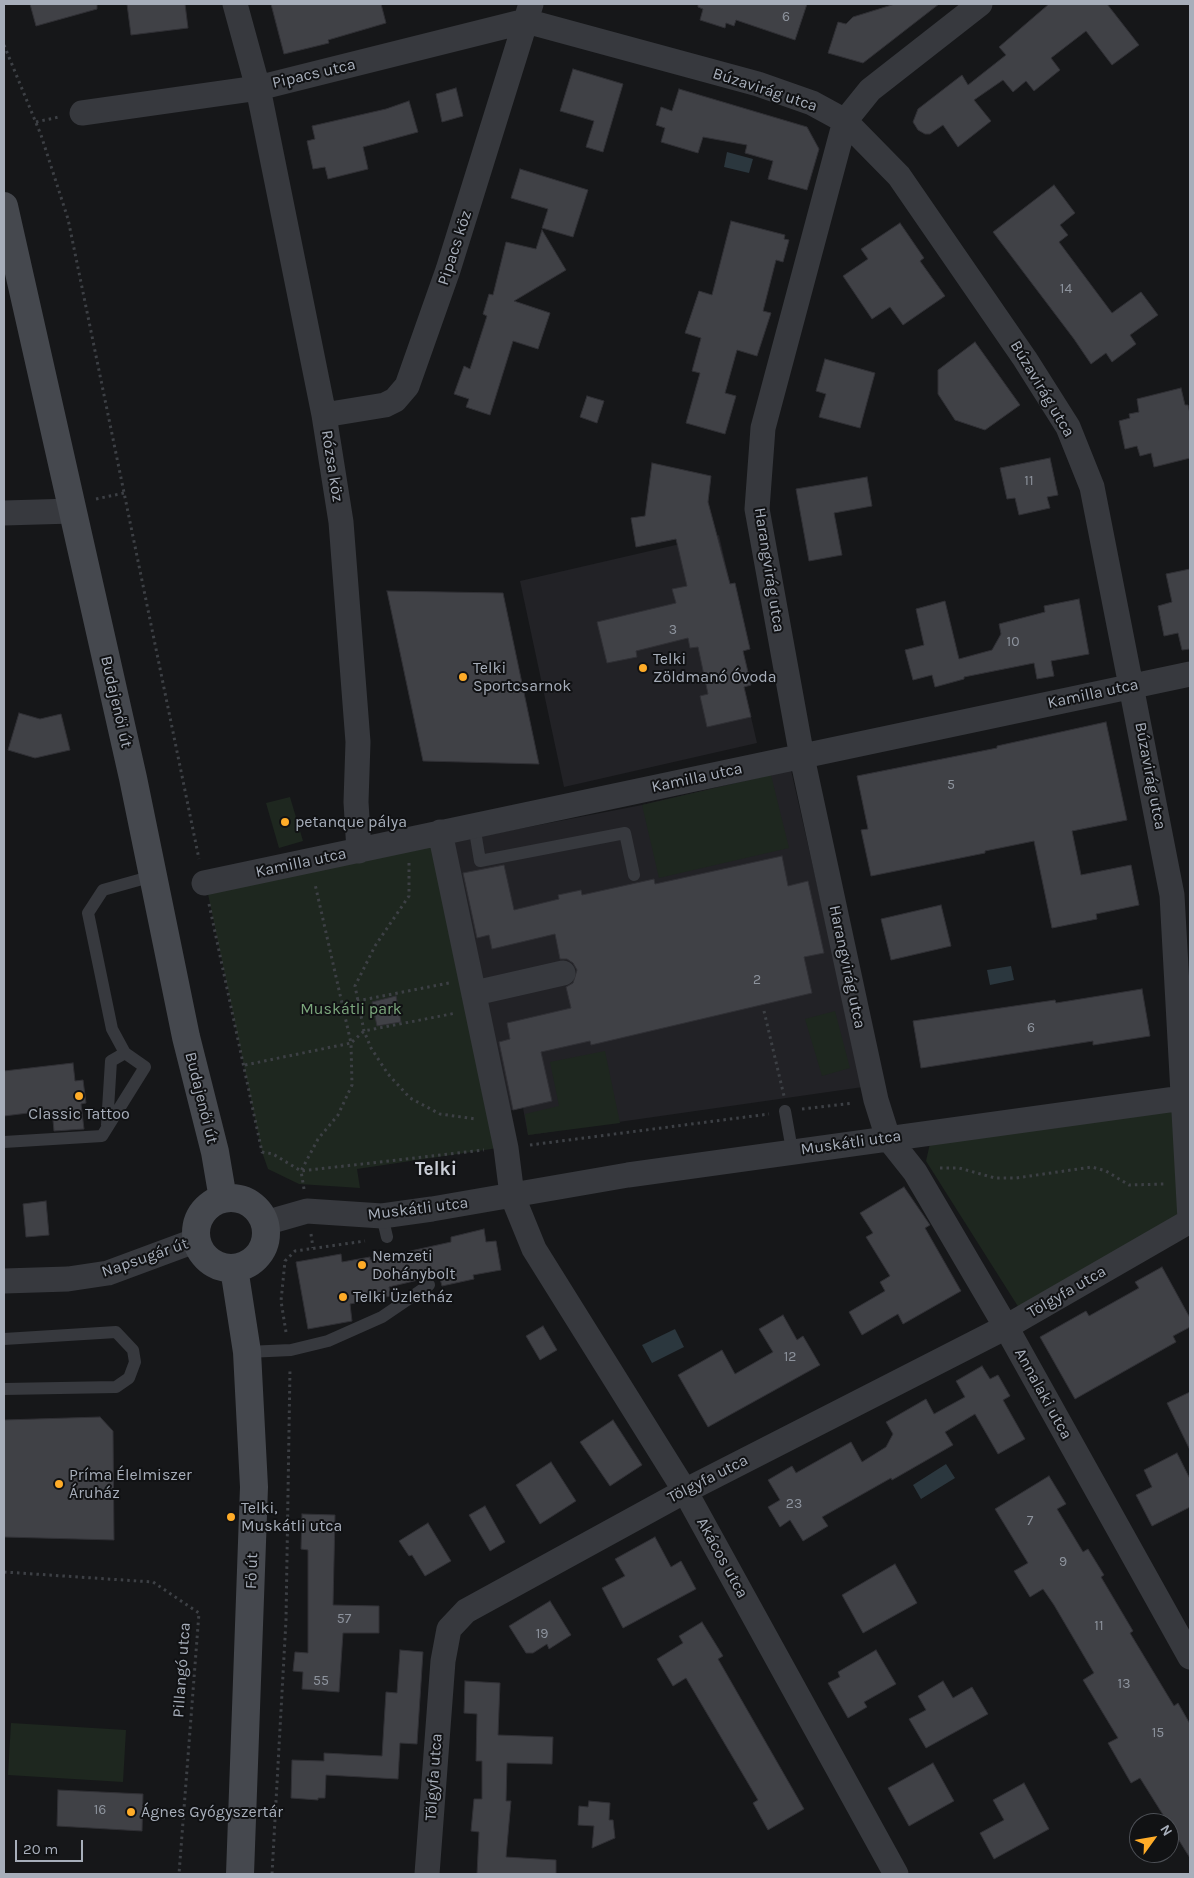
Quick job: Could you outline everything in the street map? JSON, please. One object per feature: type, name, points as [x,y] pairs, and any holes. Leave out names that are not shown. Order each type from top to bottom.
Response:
[{"type":"main road","name":"Budajenői út","points":[[4,206],[85,505],[153,876],[186,1037],[215,1152],[223,1199]]},
{"type":"main road","points":[[223,1199],[244,1200],[260,1213],[264,1223],[266,1233],[260,1253],[244,1266],[234,1268],[214,1264],[206,1258],[196,1240],[196,1229],[202,1214],[213,1203],[223,1199]]},
{"type":"main road","name":"Fő út","points":[[234,1268],[247,1352],[254,1487],[240,1874]]},
{"type":"street","name":"Rózsa köz","points":[[235,4],[258,88],[324,416],[341,532],[358,742],[356,802],[359,851]]},
{"type":"street","name":"Harangvirág utca","points":[[888,1138],[876,1100],[802,756],[757,508],[763,428],[845,121],[870,90],[980,4]]},
{"type":"street","name":"Pipacs utca","points":[[82,113],[258,88],[528,12]]},
{"type":"street","name":"Búzavirág utca","points":[[528,12],[758,84],[812,103],[845,121],[899,176],[1025,359],[1068,427],[1092,487],[1133,686],[1172,895],[1188,1098],[1187,1182],[1190,1221]]},
{"type":"street","name":"Pipacs köz","points":[[324,416],[385,405],[395,400],[407,386],[448,270],[528,12]]},
{"type":"street","points":[[4,513],[85,505]]},
{"type":"street","name":"Kamilla utca","points":[[204,883],[1190,674]]},
{"type":"street","points":[[440,832],[506,1148],[512,1194]]},
{"type":"street","points":[[475,993],[563,973]]},
{"type":"street","name":"Muskátli utca","points":[[264,1223],[307,1211],[385,1227],[512,1194],[792,1150],[1188,1098]]},
{"type":"street","name":"Annalaki utca","points":[[888,1138],[915,1172],[1006,1327],[1190,1657]]},
{"type":"street","name":"Akácos utca","points":[[512,1194],[534,1249],[685,1490],[896,1874]]},
{"type":"street","name":"Tölgyfa utca","points":[[427,1874],[443,1661],[448,1629],[466,1611],[685,1490],[1006,1327],[1190,1221]]},
{"type":"street","name":"Napsugár út","points":[[4,1281],[68,1280],[108,1273],[196,1240]]},
{"type":"lane","points":[[474,825],[480,861],[625,833],[634,875]]},
{"type":"lane","points":[[4,1142],[102,1136],[145,1067],[125,1054],[112,1029],[88,913],[103,890],[153,876]]},
{"type":"lane","points":[[107,1126],[111,1061],[125,1054]]},
{"type":"lane","points":[[786,1111],[792,1150]]},
{"type":"lane","points":[[247,1352],[291,1350],[328,1341],[382,1317],[429,1285]]},
{"type":"lane","points":[[4,1339],[116,1332],[134,1350],[135,1362],[130,1378],[116,1387],[4,1388]]},
{"type":"path","points":[[4,46],[38,128],[68,219],[204,883],[245,1065],[262,1152],[273,1154],[301,1171],[506,1148],[876,1100]]},
{"type":"path","points":[[85,505],[124,493]]},
{"type":"path","points":[[407,840],[410,896],[374,946],[355,986],[364,1031],[371,1048],[388,1074],[410,1098],[440,1114],[474,1120],[498,1116]]},
{"type":"path","points":[[301,1171],[318,1139],[338,1115],[352,1085],[351,1043],[310,861]]},
{"type":"path","points":[[245,1065],[351,1043],[364,1031],[475,993]]},
{"type":"path","points":[[357,1001],[475,993]]},
{"type":"path","points":[[764,1011],[786,1111]]},
{"type":"path","points":[[915,1172],[936,1168],[959,1168],[995,1178],[1016,1178],[1092,1167],[1106,1171],[1129,1185],[1187,1182]]},
{"type":"path","points":[[272,1874],[286,1620],[291,1350],[282,1319],[281,1301],[285,1261],[295,1251],[313,1248]]},
{"type":"path","name":"Pillangó utca","points":[[4,1572],[153,1582],[199,1613],[179,1874]]},
{"type":"shaded area","points":[[727,152],[753,159],[749,173],[724,167]]},
{"type":"shaded area","name":"Telki Zöldmanó Óvoda","points":[[719,535],[730,583],[735,583],[750,649],[743,651],[751,685],[744,687],[757,743],[564,787],[520,581]]},
{"type":"shaded area","points":[[791,770],[863,1087],[528,1135],[523,1108],[509,1111],[451,842],[642,805]]},
{"type":"shaded area","points":[[1011,966],[1014,980],[990,985],[987,970]]},
{"type":"shaded area","points":[[675,1329],[684,1347],[652,1363],[642,1345]]},
{"type":"shaded area","points":[[946,1464],[955,1478],[921,1499],[913,1485]]},
{"type":"green space","points":[[771,775],[789,848],[659,878],[642,805]]},
{"type":"green space","name":"petanque pálya","points":[[290,797],[303,841],[279,848],[266,803]]},
{"type":"green space","name":"Muskátli park","points":[[435,845],[498,1148],[357,1169],[360,1188],[299,1184],[268,1169],[262,1152],[208,894]]},
{"type":"green space","points":[[835,1011],[850,1068],[822,1076],[805,1019]]},
{"type":"green space","points":[[605,1051],[620,1123],[528,1135],[525,1114],[559,1106],[550,1062]]},
{"type":"green space","points":[[1174,1109],[1178,1216],[1019,1308],[926,1161],[931,1139]]},
{"type":"green space","points":[[11,1723],[126,1730],[123,1782],[8,1775]]},
{"type":"building","points":[[30,4],[97,4],[97,9],[36,26]]},
{"type":"building","points":[[127,4],[185,4],[188,28],[131,35]]},
{"type":"building","points":[[271,4],[381,4],[386,23],[328,40],[329,43],[284,54]]},
{"type":"building","points":[[698,4],[807,4],[795,40],[736,20],[734,26],[726,23],[725,28],[700,20],[703,9],[698,7]]},
{"type":"building","points":[[895,4],[939,4],[863,63],[828,53],[838,22],[846,24],[853,17]]},
{"type":"building","points":[[1049,4],[1107,4],[1139,45],[1112,65],[1086,31],[1051,58],[1060,70],[1034,91],[1026,81],[1013,92],[1003,80],[974,100],[991,121],[958,147],[943,125],[930,134],[925,134],[918,130],[913,122],[918,109],[962,75],[968,85],[1006,55],[999,47]]},
{"type":"building","points":[[573,69],[623,84],[603,152],[586,147],[594,121],[560,111]]},
{"type":"building","points":[[456,88],[463,116],[442,122],[436,94]]},
{"type":"building","points":[[679,89],[807,127],[819,149],[807,190],[768,179],[773,161],[745,153],[747,145],[703,137],[698,153],[661,142],[665,128],[656,125],[661,107],[672,111]]},
{"type":"building","points":[[409,101],[418,132],[363,147],[368,169],[328,179],[325,167],[313,169],[307,141],[315,139],[312,126],[386,109]]},
{"type":"building","points":[[520,169],[588,190],[573,237],[542,228],[548,209],[511,198]]},
{"type":"building","points":[[1054,185],[1075,213],[1060,225],[1068,235],[1059,242],[1112,313],[1141,292],[1158,315],[1130,335],[1136,344],[1112,362],[1106,353],[1091,364],[993,232]]},
{"type":"building","points":[[731,221],[785,235],[784,239],[789,240],[783,262],[776,260],[763,311],[771,313],[757,356],[737,350],[725,393],[736,396],[725,434],[686,423],[700,373],[692,371],[701,338],[685,333],[699,291],[712,295]]},
{"type":"building","points":[[900,223],[924,258],[920,261],[945,296],[903,325],[890,307],[872,319],[843,276],[868,259],[861,249]]},
{"type":"building","points":[[542,230],[566,270],[514,301],[550,313],[538,349],[513,341],[490,415],[466,407],[469,399],[454,394],[464,366],[470,369],[487,316],[483,314],[489,294],[493,295],[506,242],[536,249]]},
{"type":"building","points":[[975,342],[1020,405],[985,430],[955,420],[938,394],[938,370]]},
{"type":"building","points":[[825,359],[875,373],[860,428],[819,417],[826,394],[816,391]]},
{"type":"building","points":[[1181,388],[1185,405],[1188,405],[1190,414],[1190,458],[1154,467],[1151,453],[1140,456],[1137,446],[1125,449],[1119,421],[1130,418],[1129,414],[1139,412],[1137,399]]},
{"type":"building","points":[[587,396],[604,401],[597,423],[580,417]]},
{"type":"building","points":[[1050,458],[1058,495],[1047,497],[1050,508],[1019,515],[1015,498],[1007,499],[1000,468]]},
{"type":"building","points":[[652,463],[711,476],[708,502],[730,584],[735,583],[750,649],[743,651],[751,685],[744,687],[751,717],[707,727],[700,696],[708,694],[698,647],[690,648],[688,638],[636,651],[637,657],[607,663],[597,622],[676,603],[672,589],[687,586],[676,539],[636,547],[631,518],[645,516]]},
{"type":"building","points":[[867,477],[872,506],[834,513],[842,555],[809,561],[796,489]]},
{"type":"building","points":[[1190,569],[1190,649],[1182,650],[1178,633],[1164,636],[1158,606],[1172,602],[1166,574]]},
{"type":"building","name":"Telki Sportcsarnok","points":[[387,591],[503,593],[539,764],[423,761]]},
{"type":"building","points":[[1079,599],[1089,654],[1051,661],[1054,676],[1037,679],[1034,663],[964,677],[964,679],[935,687],[932,675],[913,680],[905,650],[924,645],[916,609],[945,601],[959,659],[992,650],[1001,634],[999,624],[1045,612],[1044,606]]},
{"type":"building","points":[[19,713],[40,719],[61,714],[70,750],[35,758],[8,750]]},
{"type":"building","points":[[1106,722],[1127,820],[1072,831],[1081,875],[1131,865],[1139,905],[1096,914],[1097,919],[1052,928],[1034,841],[871,876],[861,830],[868,829],[857,776],[997,748],[997,746]]},
{"type":"building","points":[[782,856],[788,886],[808,881],[824,953],[804,957],[812,993],[591,1045],[590,1041],[541,1052],[552,1101],[513,1110],[499,1042],[510,1039],[507,1023],[571,1008],[566,987],[573,983],[577,970],[573,963],[567,959],[560,959],[555,934],[492,949],[489,935],[477,938],[463,873],[504,865],[514,910],[559,899],[558,895],[581,890],[582,895],[654,879],[655,884]]},
{"type":"building","points":[[941,905],[951,946],[891,960],[881,919]]},
{"type":"building","points":[[1142,989],[1150,1036],[1093,1045],[1093,1041],[921,1068],[913,1021],[1055,1000],[1056,1003]]},
{"type":"building","points":[[396,996],[401,1022],[377,1026],[372,1002]]},
{"type":"building","points":[[73,1063],[75,1081],[83,1080],[86,1103],[81,1104],[84,1129],[54,1131],[52,1110],[4,1116],[4,1071]]},
{"type":"building","points":[[904,1187],[930,1225],[925,1228],[961,1291],[903,1324],[898,1314],[862,1335],[849,1312],[885,1291],[880,1282],[890,1276],[866,1237],[873,1233],[860,1213]]},
{"type":"building","points":[[46,1201],[49,1235],[26,1237],[23,1204]]},
{"type":"building","points":[[484,1229],[486,1242],[496,1241],[501,1270],[473,1275],[474,1279],[442,1286],[439,1275],[389,1287],[391,1296],[350,1304],[352,1321],[308,1329],[296,1262],[341,1254],[342,1262],[370,1257],[370,1260],[451,1242],[451,1237]]},
{"type":"building","points":[[1162,1267],[1190,1318],[1190,1327],[1173,1336],[1176,1342],[1075,1399],[1040,1337],[1086,1311],[1089,1316],[1139,1288],[1135,1282]]},
{"type":"building","points":[[783,1315],[797,1340],[803,1336],[820,1365],[708,1427],[678,1375],[722,1350],[735,1374],[773,1352],[759,1329]]},
{"type":"building","points":[[543,1326],[557,1350],[540,1360],[526,1336]]},
{"type":"building","points":[[982,1366],[990,1379],[998,1375],[1010,1396],[1003,1400],[1025,1439],[998,1454],[975,1414],[945,1432],[953,1445],[822,1517],[828,1526],[803,1541],[790,1520],[780,1527],[768,1507],[780,1500],[768,1480],[792,1466],[796,1473],[851,1442],[862,1462],[886,1447],[893,1434],[886,1422],[926,1399],[934,1414],[965,1397],[956,1381]]},
{"type":"building","points":[[1190,1392],[1190,1450],[1167,1403]]},
{"type":"building","name":"Príma Élelmiszer Áruház","points":[[100,1417],[113,1431],[114,1540],[4,1537],[4,1420]]},
{"type":"building","points":[[613,1420],[642,1465],[610,1486],[580,1442]]},
{"type":"building","points":[[1177,1453],[1190,1479],[1190,1507],[1152,1526],[1136,1495],[1152,1487],[1144,1470]]},
{"type":"building","points":[[551,1462],[576,1501],[540,1524],[516,1485]]},
{"type":"building","points":[[1049,1476],[1066,1504],[1057,1509],[1083,1552],[1088,1549],[1104,1575],[1101,1577],[1133,1631],[1130,1633],[1174,1706],[1178,1703],[1190,1724],[1190,1858],[1179,1840],[1179,1813],[1162,1813],[1140,1778],[1131,1783],[1108,1743],[1118,1738],[1083,1680],[1094,1673],[1043,1589],[1030,1597],[1014,1571],[1028,1563],[995,1509]]},
{"type":"building","points":[[485,1506],[505,1542],[490,1551],[469,1515]]},
{"type":"building","points":[[302,1514],[335,1515],[333,1605],[379,1606],[379,1633],[343,1633],[339,1692],[302,1689],[303,1672],[293,1671],[295,1652],[308,1653],[308,1550],[301,1549]]},
{"type":"building","points":[[428,1523],[451,1561],[425,1576],[412,1555],[409,1556],[399,1541]]},
{"type":"building","points":[[655,1537],[671,1567],[681,1561],[696,1589],[623,1628],[602,1588],[625,1576],[615,1559]]},
{"type":"building","points":[[895,1564],[917,1603],[863,1633],[842,1595]]},
{"type":"building","points":[[550,1601],[571,1635],[549,1649],[547,1644],[533,1653],[526,1653],[509,1626]]},
{"type":"building","points":[[702,1622],[723,1656],[718,1659],[804,1809],[768,1830],[753,1803],[758,1800],[686,1678],[673,1686],[657,1659],[683,1643],[679,1636]]},
{"type":"building","points":[[400,1650],[423,1652],[417,1744],[400,1743],[398,1779],[326,1775],[325,1798],[318,1798],[318,1800],[291,1798],[292,1760],[324,1761],[324,1753],[382,1756],[386,1692],[397,1693]]},
{"type":"building","points":[[876,1650],[896,1684],[864,1702],[867,1707],[848,1718],[828,1683],[840,1677],[838,1672]]},
{"type":"building","points":[[465,1681],[500,1683],[498,1735],[553,1737],[552,1764],[507,1763],[506,1801],[511,1801],[506,1857],[556,1860],[556,1874],[477,1874],[479,1832],[471,1831],[474,1799],[482,1799],[482,1761],[476,1761],[477,1714],[464,1713]]},
{"type":"building","points":[[943,1681],[953,1698],[972,1687],[988,1714],[926,1748],[909,1719],[926,1710],[918,1696]]},
{"type":"building","points":[[933,1763],[954,1801],[909,1826],[888,1788]]},
{"type":"building","points":[[1024,1783],[1049,1829],[994,1859],[980,1833],[1004,1820],[993,1800]]},
{"type":"building","points":[[58,1790],[143,1794],[142,1831],[57,1826]]},
{"type":"building","points":[[589,1801],[610,1803],[609,1820],[613,1820],[615,1838],[592,1848],[594,1826],[578,1825],[579,1806],[588,1807]]},
{"type":"place","name":"Telki Zöldmanó Óvoda","points":[[643,668]]},
{"type":"place","name":"Telki Sportcsarnok","points":[[463,677]]},
{"type":"place","name":"petanque pálya","points":[[285,822]]},
{"type":"place","name":"Classic Tattoo","points":[[79,1096]]},
{"type":"place","name":"Nemzeti Dohánybolt","points":[[362,1265]]},
{"type":"place","name":"Telki Üzletház","points":[[343,1297]]},
{"type":"place","name":"Príma Élelmiszer Áruház","points":[[59,1484]]},
{"type":"place","name":"Telki, Muskátli utca","points":[[231,1517]]},
{"type":"place","name":"Ágnes Gyógyszertár","points":[[131,1812]]},
{"type":"district","name":"Telki","points":[[436,1170]]}]
